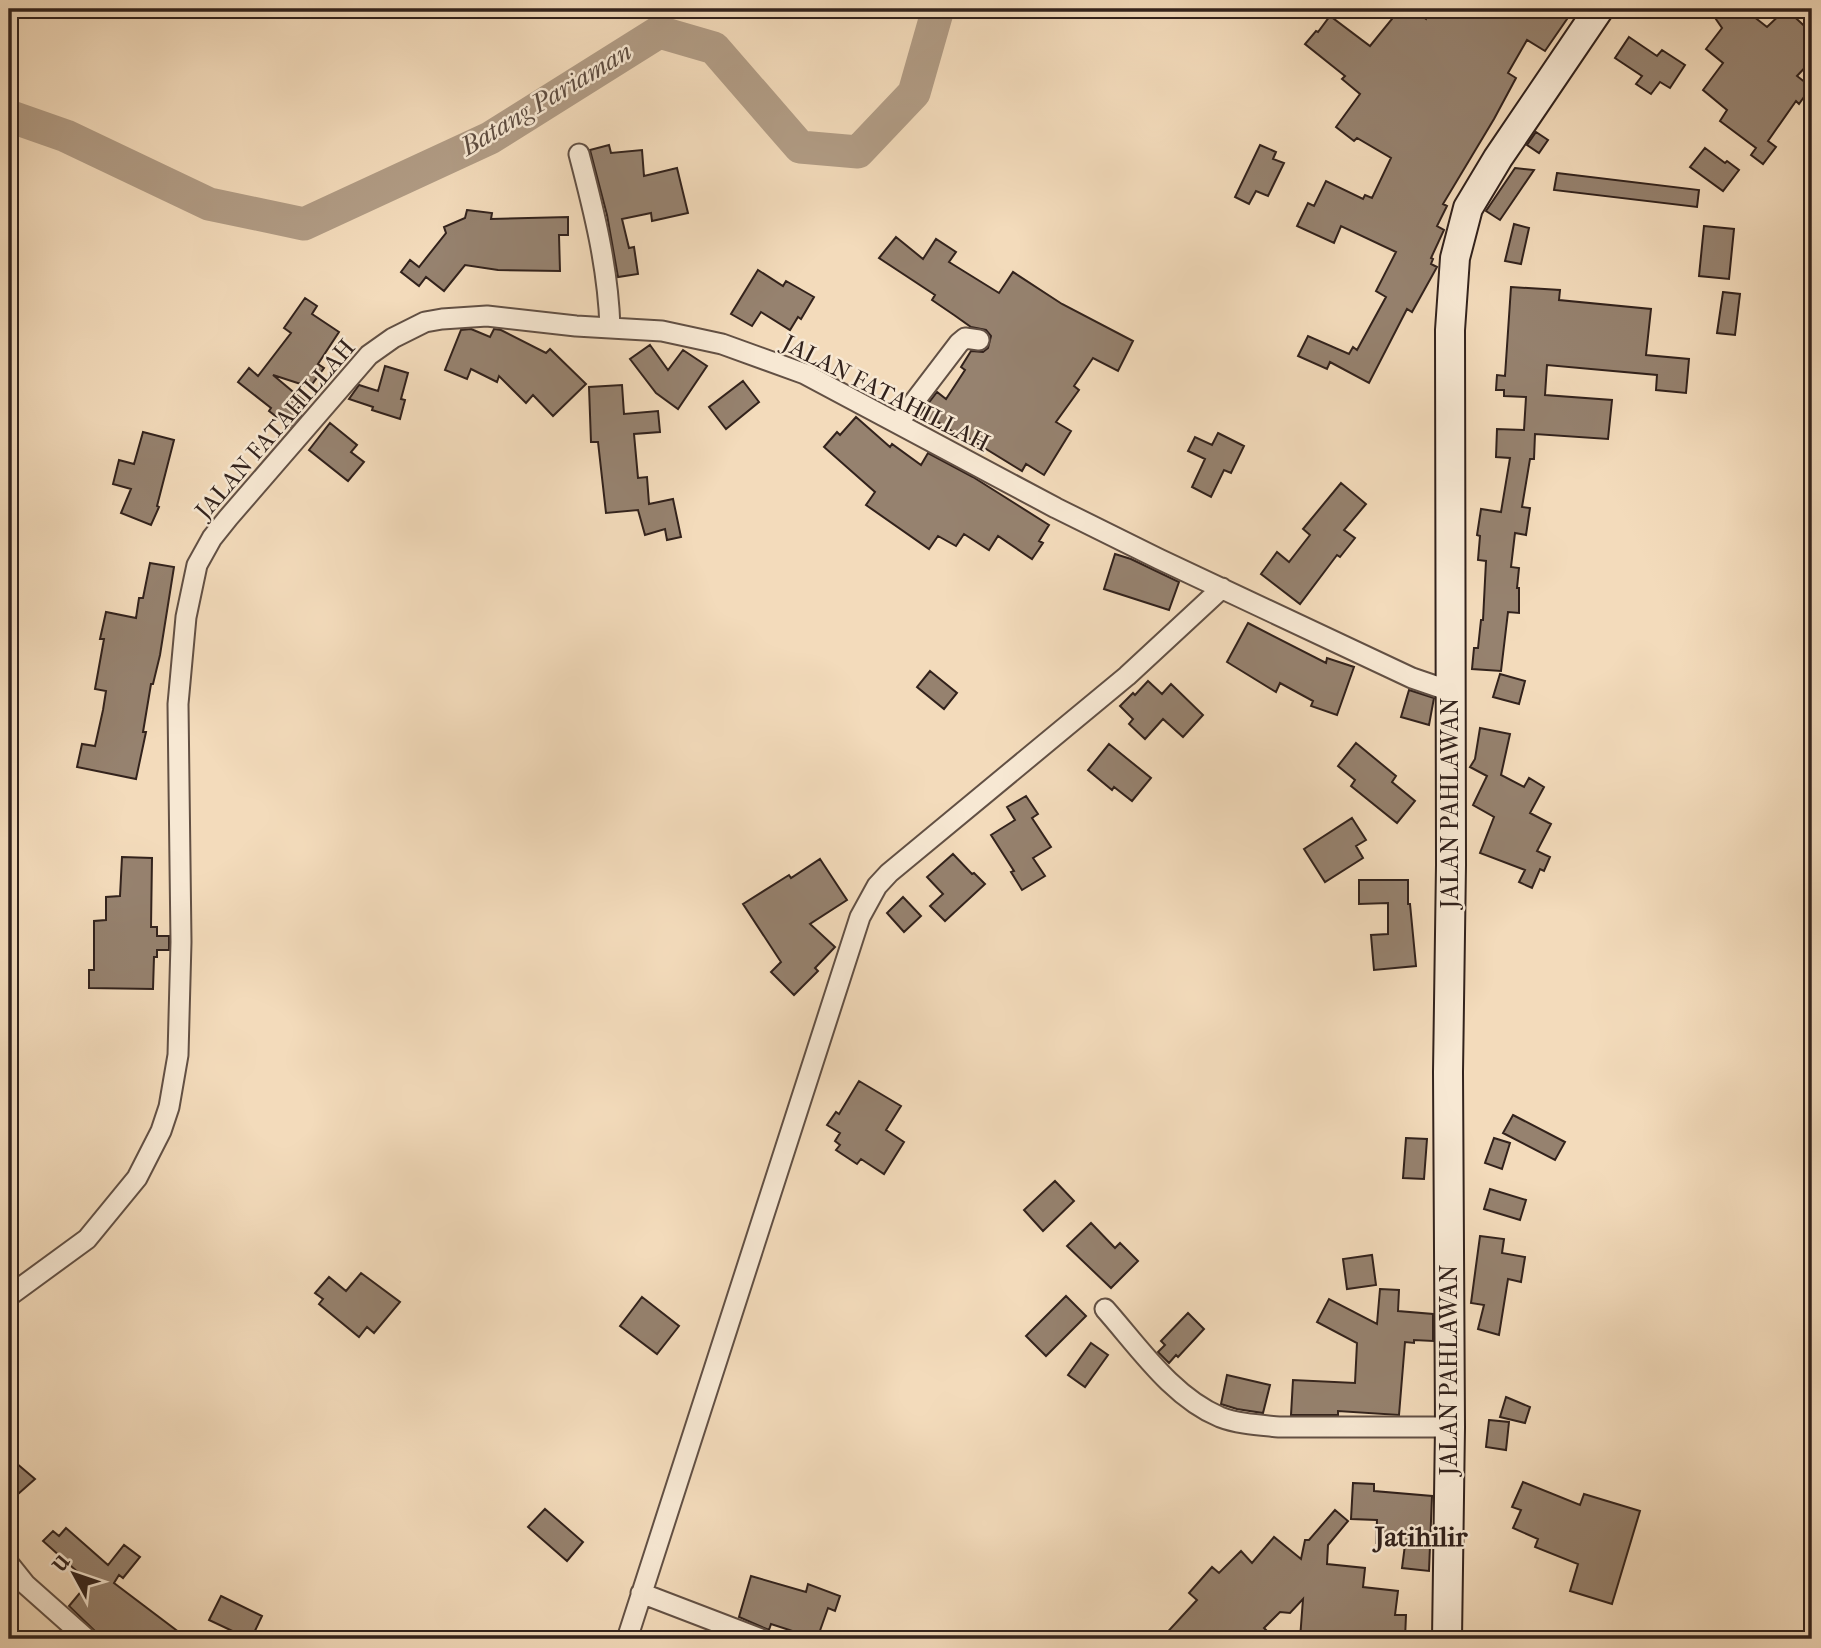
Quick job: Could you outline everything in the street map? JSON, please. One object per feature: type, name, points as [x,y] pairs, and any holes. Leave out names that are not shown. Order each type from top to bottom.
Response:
[{"type":"street","name":"JALAN PAHLAWAN","points":[[1447,1639],[1450,1427],[1450,330],[1455,258],[1461,230],[1476,192],[1599,9]]},
{"type":"street","points":[[579,154],[602,251],[610,327]]},
{"type":"street","name":"JALAN FATAHILLAH","points":[[9,1296],[88,1239],[137,1178],[161,1131],[169,1107],[178,1055],[181,955],[178,704],[186,617],[197,565],[203,552],[228,518],[361,364],[393,338],[425,322],[475,317],[662,331],[722,344],[787,366],[1056,508],[1401,673],[1450,691]]},
{"type":"street","points":[[898,423],[959,343],[965,338],[979,340]]},
{"type":"street","points":[[627,1639],[856,930],[868,900],[889,873],[1127,677],[1222,588]]},
{"type":"street","points":[[1105,1309],[1172,1384],[1193,1401],[1222,1417],[1255,1425],[1279,1427],[1450,1427]]},
{"type":"street","points":[[9,1564],[25,1584],[87,1639]]},
{"type":"street","points":[[641,1593],[761,1639]]},
{"type":"building","points":[[1379,9],[1413,9],[1426,19],[1430,9],[1550,9],[1567,19],[1545,51],[1527,40],[1508,73],[1516,78],[1443,204],[1447,206],[1437,226],[1444,230],[1431,258],[1431,264],[1437,267],[1412,312],[1407,309],[1369,383],[1330,362],[1327,369],[1298,356],[1308,336],[1349,354],[1353,347],[1357,350],[1386,297],[1376,291],[1396,252],[1341,226],[1334,243],[1297,226],[1308,203],[1314,206],[1326,181],[1363,199],[1365,195],[1372,198],[1391,158],[1357,138],[1354,141],[1336,127],[1360,94],[1342,79],[1345,76],[1305,44],[1330,16],[1370,46],[1392,19]]},
{"type":"building","points":[[1709,9],[1744,9],[1767,27],[1786,9],[1812,33],[1812,60],[1797,76],[1811,87],[1799,104],[1796,101],[1768,141],[1776,147],[1763,164],[1751,155],[1756,148],[1720,121],[1727,110],[1703,90],[1723,63],[1706,49],[1722,28]]},
{"type":"building","points":[[1629,37],[1657,56],[1662,50],[1685,65],[1670,88],[1660,82],[1651,94],[1636,84],[1642,76],[1615,58]]},
{"type":"building","points":[[1536,132],[1548,140],[1539,153],[1527,145]]},
{"type":"building","points":[[609,145],[611,153],[642,150],[644,176],[677,168],[688,213],[652,221],[651,213],[622,219],[629,248],[634,247],[638,274],[618,277],[607,215],[590,150]]},
{"type":"building","points":[[1260,145],[1276,152],[1273,159],[1284,163],[1268,196],[1256,191],[1249,204],[1235,197]]},
{"type":"building","points":[[1705,148],[1739,170],[1723,191],[1690,167]]},
{"type":"building","points":[[1515,168],[1534,170],[1500,220],[1486,211]]},
{"type":"building","points":[[1557,173],[1699,190],[1697,207],[1554,190]]},
{"type":"building","points":[[467,210],[492,213],[491,219],[568,217],[568,235],[559,235],[560,271],[498,270],[465,265],[444,291],[426,277],[419,286],[401,272],[410,260],[419,267],[446,233],[444,227],[465,218]]},
{"type":"building","points":[[1514,224],[1529,228],[1521,264],[1505,261]]},
{"type":"building","points":[[1704,226],[1734,229],[1729,279],[1699,276]]},
{"type":"building","points":[[896,237],[923,259],[936,239],[956,252],[949,262],[999,293],[1013,272],[1062,304],[1133,341],[1118,371],[1093,358],[1074,386],[1079,390],[1056,422],[1071,431],[1044,475],[1026,464],[1022,471],[960,433],[958,435],[936,421],[933,426],[918,417],[937,392],[946,399],[965,370],[961,367],[971,351],[983,352],[988,348],[991,336],[986,330],[971,327],[932,300],[935,295],[879,258]]},
{"type":"building","points":[[758,270],[783,286],[786,281],[814,297],[801,319],[798,317],[790,330],[761,312],[752,326],[731,314]]},
{"type":"building","points":[[1511,287],[1560,290],[1559,300],[1651,309],[1646,355],[1689,359],[1686,393],[1656,390],[1657,375],[1547,365],[1545,395],[1612,400],[1608,439],[1535,434],[1534,459],[1530,459],[1522,507],[1530,508],[1526,535],[1515,533],[1511,567],[1519,568],[1519,613],[1508,612],[1501,671],[1472,669],[1474,648],[1478,648],[1483,620],[1486,561],[1478,560],[1480,536],[1477,535],[1481,509],[1501,512],[1510,458],[1496,457],[1497,429],[1524,430],[1526,397],[1504,396],[1504,390],[1496,390],[1497,375],[1505,376]]},
{"type":"building","points":[[1723,292],[1740,294],[1735,335],[1717,333]]},
{"type":"building","points":[[305,298],[317,306],[312,314],[339,332],[318,364],[324,368],[310,387],[273,375],[304,401],[296,411],[301,415],[290,427],[238,382],[249,368],[258,376],[291,333],[284,328]]},
{"type":"building","points":[[471,329],[490,337],[494,329],[501,330],[546,353],[550,349],[586,384],[553,416],[533,395],[526,403],[499,376],[497,382],[471,369],[467,379],[445,370],[461,330]]},
{"type":"building","points":[[650,345],[668,370],[683,350],[707,366],[678,409],[656,393],[630,359]]},
{"type":"building","points":[[385,366],[408,373],[401,399],[405,400],[400,419],[349,399],[359,385],[378,391]]},
{"type":"building","points":[[743,381],[759,402],[726,429],[709,407]]},
{"type":"building","points":[[622,385],[624,414],[658,411],[660,432],[634,434],[638,478],[647,477],[649,504],[673,499],[681,537],[667,540],[665,529],[645,535],[638,510],[606,513],[598,442],[591,442],[589,387]]},
{"type":"building","points":[[856,417],[890,447],[892,444],[921,465],[928,453],[973,477],[1049,525],[1039,541],[1043,543],[1032,559],[998,536],[989,550],[964,534],[956,546],[938,536],[929,549],[866,505],[875,492],[824,447],[837,432],[840,435]]},
{"type":"building","points":[[330,423],[357,445],[351,452],[364,462],[348,481],[309,450]]},
{"type":"building","points":[[143,432],[174,440],[157,506],[159,507],[151,525],[121,513],[131,489],[113,484],[119,460],[134,464]]},
{"type":"building","points":[[1218,433],[1244,446],[1231,473],[1224,470],[1211,497],[1192,487],[1205,459],[1188,451],[1195,437],[1212,445]]},
{"type":"building","points":[[1341,483],[1366,504],[1344,530],[1355,538],[1340,557],[1337,555],[1300,604],[1261,574],[1277,552],[1289,562],[1310,535],[1303,529]]},
{"type":"building","points":[[1115,554],[1179,582],[1169,610],[1104,589]]},
{"type":"building","points":[[150,563],[174,567],[136,779],[77,767],[82,744],[95,746],[103,710],[106,691],[95,689],[104,639],[100,639],[106,612],[136,618]]},
{"type":"building","points":[[1248,623],[1326,663],[1327,658],[1354,667],[1337,715],[1311,706],[1313,701],[1280,683],[1276,692],[1227,662]]},
{"type":"building","points":[[930,671],[957,693],[944,709],[917,687]]},
{"type":"building","points":[[1500,674],[1525,681],[1519,704],[1493,697]]},
{"type":"building","points":[[1148,681],[1162,694],[1171,684],[1203,715],[1183,737],[1163,719],[1145,739],[1129,724],[1133,719],[1120,706]]},
{"type":"building","points":[[1409,690],[1434,698],[1429,725],[1401,717]]},
{"type":"building","points":[[1480,728],[1510,734],[1501,775],[1524,787],[1529,778],[1544,787],[1530,813],[1551,824],[1537,851],[1550,857],[1544,871],[1540,869],[1532,888],[1519,882],[1525,870],[1480,853],[1494,817],[1473,805],[1487,776],[1470,767],[1475,759]]},
{"type":"building","points":[[1356,743],[1396,776],[1392,782],[1415,801],[1397,823],[1351,786],[1355,780],[1338,766]]},
{"type":"building","points":[[1109,744],[1151,778],[1132,801],[1114,787],[1112,790],[1088,770]]},
{"type":"building","points":[[1026,796],[1038,814],[1032,818],[1051,847],[1033,858],[1045,876],[1022,890],[1011,872],[1014,871],[991,835],[1015,820],[1007,807]]},
{"type":"building","points":[[1352,818],[1366,840],[1356,846],[1363,858],[1325,882],[1304,849]]},
{"type":"building","points":[[953,854],[985,884],[945,921],[930,906],[943,894],[927,877]]},
{"type":"building","points":[[122,857],[152,858],[151,927],[157,927],[157,936],[169,936],[169,950],[157,950],[157,957],[154,957],[153,989],[89,988],[89,970],[94,970],[94,921],[106,920],[106,897],[120,896]]},
{"type":"building","points":[[820,859],[847,900],[810,924],[835,947],[815,968],[818,971],[794,995],[771,972],[781,962],[743,904]]},
{"type":"building","points":[[1359,880],[1408,880],[1408,904],[1416,966],[1374,970],[1371,935],[1388,934],[1388,903],[1359,904]]},
{"type":"building","points":[[903,897],[921,916],[904,932],[887,913]]},
{"type":"building","points":[[859,1081],[901,1106],[886,1130],[904,1142],[884,1174],[861,1159],[857,1164],[836,1150],[840,1145],[835,1141],[840,1133],[827,1125],[836,1112],[839,1114]]},
{"type":"building","points":[[1513,1115],[1565,1142],[1555,1160],[1503,1133]]},
{"type":"building","points":[[1406,1138],[1427,1139],[1424,1179],[1403,1178]]},
{"type":"building","points":[[1494,1138],[1510,1143],[1502,1169],[1485,1163]]},
{"type":"building","points":[[1055,1181],[1074,1201],[1043,1231],[1024,1210]]},
{"type":"building","points":[[1490,1189],[1526,1200],[1520,1220],[1484,1209]]},
{"type":"building","points":[[1091,1223],[1115,1248],[1120,1243],[1138,1261],[1111,1288],[1067,1246]]},
{"type":"building","points":[[1480,1236],[1504,1239],[1502,1253],[1525,1257],[1521,1282],[1508,1279],[1499,1335],[1478,1329],[1484,1305],[1471,1303]]},
{"type":"building","points":[[1372,1255],[1376,1285],[1347,1289],[1343,1259]]},
{"type":"building","points":[[361,1273],[400,1302],[374,1333],[367,1327],[359,1337],[319,1304],[323,1299],[315,1293],[329,1277],[346,1291]]},
{"type":"building","points":[[1380,1289],[1399,1290],[1398,1311],[1433,1314],[1433,1341],[1405,1342],[1399,1415],[1338,1411],[1338,1415],[1291,1415],[1293,1380],[1355,1383],[1357,1343],[1317,1322],[1329,1299],[1377,1324]]},
{"type":"building","points":[[1066,1296],[1086,1316],[1046,1356],[1026,1336]]},
{"type":"building","points":[[642,1297],[679,1326],[657,1354],[620,1326]]},
{"type":"building","points":[[1188,1313],[1204,1329],[1169,1363],[1158,1352],[1165,1345],[1161,1341]]},
{"type":"building","points":[[1091,1343],[1108,1355],[1085,1387],[1068,1375]]},
{"type":"building","points":[[1227,1375],[1270,1385],[1263,1413],[1221,1404]]},
{"type":"building","points":[[1506,1397],[1530,1407],[1525,1423],[1500,1417]]},
{"type":"building","points":[[1489,1420],[1509,1422],[1506,1450],[1486,1447]]},
{"type":"building","points":[[9,1457],[35,1479],[9,1502]]},
{"type":"building","points":[[1523,1482],[1580,1505],[1584,1494],[1640,1511],[1612,1604],[1570,1591],[1578,1564],[1535,1547],[1538,1539],[1513,1528],[1521,1510],[1512,1507]]},
{"type":"building","points":[[1353,1483],[1374,1484],[1374,1491],[1432,1496],[1429,1571],[1402,1568],[1405,1545],[1376,1543],[1377,1520],[1351,1519]]},
{"type":"building","points":[[545,1509],[583,1542],[567,1561],[528,1527]]},
{"type":"building","points":[[1335,1510],[1348,1521],[1328,1545],[1327,1564],[1365,1568],[1363,1587],[1398,1591],[1395,1615],[1406,1615],[1405,1639],[1300,1639],[1303,1599],[1290,1613],[1280,1612],[1264,1628],[1275,1639],[1161,1639],[1197,1600],[1189,1593],[1212,1567],[1219,1573],[1241,1551],[1252,1563],[1274,1537],[1301,1559],[1305,1540],[1309,1540]]},
{"type":"building","points":[[66,1528],[108,1565],[124,1545],[140,1557],[123,1578],[119,1575],[114,1583],[188,1639],[103,1639],[69,1606],[89,1582],[43,1541],[53,1531],[59,1536]]},
{"type":"building","points":[[751,1576],[806,1592],[808,1584],[840,1596],[835,1611],[828,1608],[817,1639],[771,1624],[769,1630],[739,1617]]},
{"type":"building","points":[[221,1596],[262,1616],[253,1635],[246,1632],[243,1636],[209,1620]]},
{"type":"waterway","name":"Batang Pariaman","points":[[9,116],[66,136],[209,204],[304,224],[490,138],[659,32],[714,48],[800,147],[858,152],[914,93],[938,9]]},
{"type":"district","name":"Jatihilir","points":[[1421,1536]]}]
